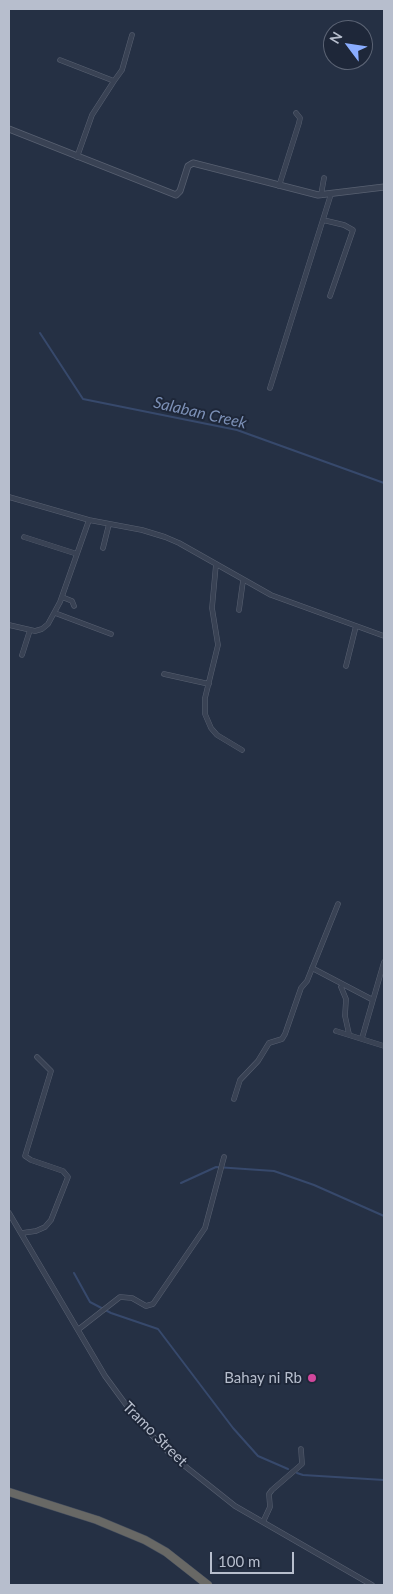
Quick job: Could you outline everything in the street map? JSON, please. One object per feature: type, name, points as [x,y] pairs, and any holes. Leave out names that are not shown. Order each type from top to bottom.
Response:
[{"type":"highway","points":[[9,1492],[97,1520],[145,1540],[166,1552],[208,1585]]},
{"type":"street","points":[[77,157],[92,115],[122,70],[132,36]]},
{"type":"street","points":[[60,60],[114,81]]},
{"type":"street","points":[[279,186],[299,123],[300,118],[296,113]]},
{"type":"street","points":[[9,129],[176,195],[180,191],[188,166],[193,163],[321,195],[384,187]]},
{"type":"street","points":[[321,195],[324,178]]},
{"type":"street","points":[[270,388],[331,194]]},
{"type":"street","points":[[323,220],[344,225],[353,232],[330,296]]},
{"type":"street","points":[[9,497],[89,520],[165,537],[271,595],[384,636]]},
{"type":"street","points":[[9,625],[30,630],[42,629],[54,614],[62,597],[89,520]]},
{"type":"street","points":[[103,548],[109,524]]},
{"type":"street","points":[[24,537],[78,554]]},
{"type":"street","points":[[216,564],[212,608],[218,645],[204,708],[211,728],[217,735],[242,750]]},
{"type":"street","points":[[239,610],[243,580]]},
{"type":"street","points":[[62,597],[72,601],[74,606]]},
{"type":"street","points":[[54,614],[111,634]]},
{"type":"street","points":[[346,666],[356,626]]},
{"type":"street","points":[[22,655],[30,630]]},
{"type":"street","points":[[164,674],[209,684]]},
{"type":"street","points":[[234,1099],[240,1080],[258,1061],[269,1043],[282,1039],[301,988],[307,981],[338,904]]},
{"type":"street","points":[[362,1038],[384,962]]},
{"type":"street","points":[[312,968],[372,1000]]},
{"type":"street","points":[[341,987],[346,1000],[345,1016],[349,1034]]},
{"type":"street","points":[[336,1031],[384,1046]]},
{"type":"street","points":[[22,1233],[36,1232],[45,1227],[51,1220],[68,1177],[64,1171],[31,1160],[25,1156],[51,1070],[36,1057]]},
{"type":"street","points":[[79,1329],[120,1297],[132,1298],[146,1306],[153,1304],[205,1228],[224,1157]]},
{"type":"street","name":"Tramo Street","points":[[9,1213],[79,1329],[109,1383],[138,1421],[171,1454],[235,1506],[372,1585]]},
{"type":"street","points":[[263,1522],[270,1507],[269,1494],[302,1464],[300,1449]]},
{"type":"waterway","name":"Salaban Creek","points":[[40,333],[83,399],[237,430],[384,483]]},
{"type":"waterway","points":[[181,1183],[216,1167],[274,1171],[314,1185],[384,1216]]},
{"type":"waterway","points":[[74,1273],[90,1302],[111,1313],[158,1329],[233,1428],[258,1456],[288,1469]]},
{"type":"waterway","points":[[297,1473],[303,1475],[384,1480]]},
{"type":"place","name":"Bahay ni Rb","points":[[312,1378]]}]
